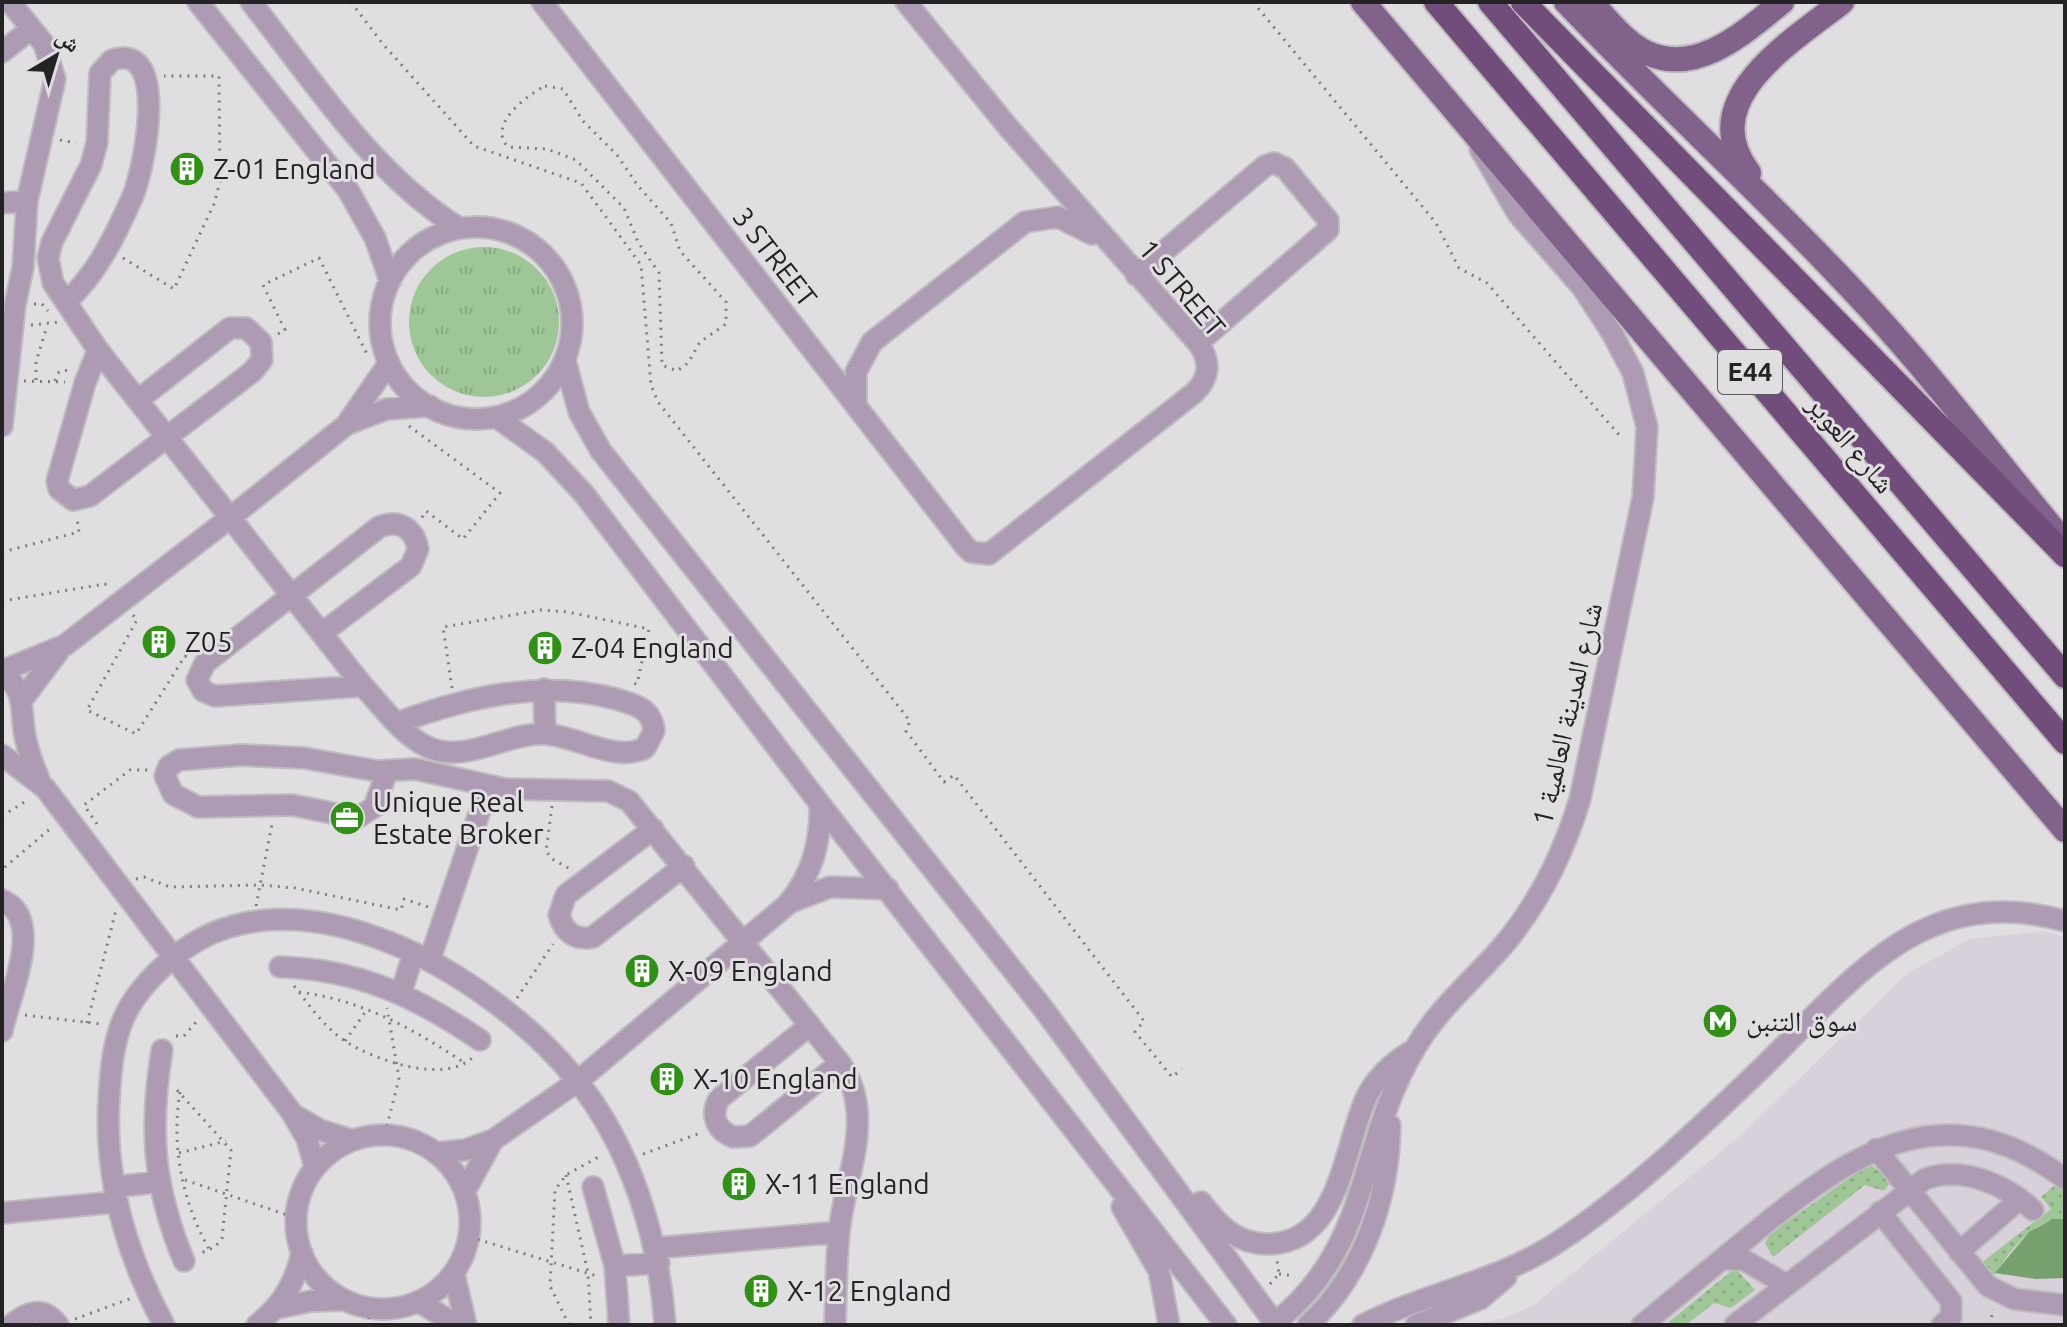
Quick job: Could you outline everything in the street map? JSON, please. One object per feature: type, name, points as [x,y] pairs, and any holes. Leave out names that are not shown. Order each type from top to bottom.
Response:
[{"type":"highway","name":"شارع العوير","points":[[1436,2],[2065,742]]},
{"type":"highway","name":"شارع العوير","points":[[1490,2],[2065,676]]},
{"type":"highway","points":[[1523,2],[2065,555]]},
{"type":"main road","points":[[1363,2],[2065,830]]},
{"type":"main road","points":[[1566,2],[1874,313],[2065,543]]},
{"type":"main road","points":[[1591,2],[1624,36],[1647,53],[1662,56],[1707,53],[1746,30],[1782,2]]},
{"type":"main road","points":[[1781,216],[1740,161],[1734,135],[1742,94],[1766,62],[1842,2]]},
{"type":"street","points":[[2,426],[10,380],[10,311],[23,267],[27,201],[55,79],[50,55],[10,2]]},
{"type":"street","points":[[198,2],[348,190],[375,238],[390,281]]},
{"type":"street","points":[[251,2],[380,164],[413,196],[459,228]]},
{"type":"street","name":"3 STREET","points":[[542,2],[965,546]]},
{"type":"street","name":"1 STREET","points":[[906,2],[1109,244],[1198,343],[1208,369],[1206,378],[1194,393],[996,550],[980,555],[965,546]]},
{"type":"street","points":[[2,52],[31,29]]},
{"type":"street","points":[[66,302],[85,283],[106,248],[132,198],[143,165],[147,76],[137,61],[129,58],[120,57],[105,65],[99,82],[96,148],[87,177],[50,250],[50,275],[66,302],[98,350],[168,439],[363,686],[397,723],[428,747],[451,753],[545,734],[636,752],[651,740],[653,722],[641,707],[619,700],[544,689],[455,704],[397,723]]},
{"type":"street","name":"شارع المدينة العالمية 1","points":[[1274,1324],[1313,1288],[1336,1254],[1349,1227],[1389,1097],[1414,1050],[1444,1007],[1522,922],[1564,847],[1583,787],[1648,462],[1644,409],[1626,357],[1582,287],[1533,233],[1504,193],[1472,129]]},
{"type":"street","points":[[1136,275],[1265,166],[1278,163],[1285,168],[1328,220],[1328,230],[1198,343]]},
{"type":"street","points":[[2,203],[27,201]]},
{"type":"street","points":[[856,406],[856,372],[872,342],[1025,222],[1035,217],[1058,217],[1109,244]]},
{"type":"street","points":[[38,788],[14,683],[2,672],[65,645],[346,425],[384,371],[380,328],[382,304],[390,281],[404,259],[423,243],[459,228],[485,228],[525,240],[551,263],[564,285],[572,327],[565,360],[543,392],[521,408],[496,417],[462,418],[430,406],[384,371]]},
{"type":"street","points":[[98,350],[81,375],[57,481],[59,489],[73,500],[90,496],[258,367],[263,352],[261,342],[246,328],[230,328],[138,400]]},
{"type":"street","points":[[565,360],[579,412],[601,451],[1032,994],[1274,1324]]},
{"type":"street","points":[[346,425],[387,409],[430,406]]},
{"type":"street","points":[[496,417],[545,452],[584,494],[820,804],[1226,1325]]},
{"type":"street","points":[[322,633],[411,566],[418,549],[412,532],[396,524],[379,527],[201,668],[199,686],[215,696],[363,686]]},
{"type":"street","points":[[2,742],[18,729],[22,709],[65,645]]},
{"type":"street","points":[[544,689],[545,734]]},
{"type":"street","points":[[2,755],[66,815],[292,1113],[307,1139],[315,1167]]},
{"type":"street","points":[[387,772],[374,807],[357,818],[276,804],[189,804],[168,786],[167,770],[179,760],[241,755],[304,758],[387,772],[415,769],[488,787],[615,793],[629,801],[810,1025],[854,1086],[859,1116],[839,1232],[835,1325]]},
{"type":"street","points":[[392,988],[422,956],[446,912],[488,787]]},
{"type":"street","points":[[437,1153],[465,1150],[493,1140],[578,1081],[788,904],[802,887],[813,860],[820,833],[820,804]]},
{"type":"street","points":[[653,829],[562,901],[559,915],[564,928],[574,936],[593,937],[684,866]]},
{"type":"street","points":[[788,904],[830,887],[888,889]]},
{"type":"street","points":[[2,900],[17,913],[25,937],[4,1022]]},
{"type":"street","points":[[1416,1325],[1480,1299],[1512,1269],[1579,1227],[1640,1177],[1841,992],[1911,937],[1944,922],[1985,912],[2027,912],[2065,921]]},
{"type":"street","points":[[164,1325],[128,1249],[115,1194],[109,1107],[118,1026],[134,995],[174,958],[210,933],[253,920],[340,929],[422,956],[508,1011],[578,1081],[621,1154],[657,1255],[665,1325]]},
{"type":"street","points":[[280,967],[332,971],[392,988],[480,1040]]},
{"type":"street","points":[[810,1025],[719,1099],[714,1109],[718,1127],[733,1137],[750,1136],[840,1063]]},
{"type":"street","points":[[162,1050],[154,1129],[157,1182],[184,1261]]},
{"type":"street","points":[[1134,1134],[1167,1163],[1216,1221],[1233,1235],[1264,1244],[1286,1241],[1305,1232],[1321,1218],[1337,1185],[1367,1096],[1392,1065],[1414,1050]]},
{"type":"street","points":[[1308,1325],[1345,1282],[1369,1235],[1388,1159],[1389,1097]]},
{"type":"street","points":[[292,1113],[320,1130],[351,1140]]},
{"type":"street","points":[[385,1134],[404,1137],[437,1153],[454,1170],[465,1191],[471,1214],[470,1237],[454,1274],[439,1291],[419,1302],[369,1317],[326,1288],[302,1253],[296,1218],[305,1182],[331,1151],[351,1140],[385,1134]]},
{"type":"street","points":[[1642,1325],[1813,1184],[1876,1149],[1918,1137],[1963,1136],[2022,1152],[2065,1179]]},
{"type":"street","points":[[465,1191],[493,1140]]},
{"type":"street","points":[[1085,1141],[1159,1271],[1169,1325]]},
{"type":"street","points":[[1876,1149],[1988,1286],[2004,1296],[2065,1305]]},
{"type":"street","points":[[1735,1325],[1925,1179],[1944,1174],[1984,1180],[2027,1204],[1959,1252]]},
{"type":"street","points":[[2,1213],[115,1194],[157,1182]]},
{"type":"street","points":[[593,1187],[616,1274],[619,1325]]},
{"type":"street","points":[[1880,1212],[1951,1301],[1953,1312],[1942,1325]]},
{"type":"street","points":[[616,1274],[657,1255],[839,1232]]},
{"type":"street","points":[[257,1325],[278,1308],[293,1282],[302,1253]]},
{"type":"street","points":[[1722,1259],[1744,1260],[1787,1285]]},
{"type":"street","points":[[1363,1325],[1512,1269]]},
{"type":"street","points":[[454,1274],[466,1325]]},
{"type":"street","points":[[278,1308],[311,1301],[344,1300]]},
{"type":"street","points":[[419,1302],[457,1325]]},
{"type":"street","points":[[11,1325],[23,1315],[37,1312],[66,1322]]},
{"type":"path","points":[[351,2],[382,43],[474,146],[581,183],[641,265],[651,385],[658,402],[910,721],[906,731],[944,782],[954,775],[1144,1021],[1135,1032],[1172,1077],[1182,1069]]},
{"type":"path","points":[[1253,2],[1436,223],[1459,268],[1487,283],[1620,436]]},
{"type":"path","points":[[106,248],[174,289],[218,193],[221,170],[219,76],[147,76]]},
{"type":"path","points":[[545,86],[559,86],[646,196],[671,223],[680,251],[701,277],[719,292],[729,309],[726,324],[700,342],[688,363],[677,371],[662,365],[660,357],[659,273],[638,242],[624,208],[576,160],[547,149],[508,147],[501,130],[504,120],[536,91],[545,86]]},
{"type":"path","points":[[43,136],[96,148]]},
{"type":"path","points":[[261,342],[285,330],[263,285],[319,258],[384,371]]},
{"type":"path","points":[[42,304],[59,322],[47,326],[10,311],[42,304]]},
{"type":"path","points":[[36,382],[36,362],[47,326]]},
{"type":"path","points":[[55,381],[59,372],[81,375]]},
{"type":"path","points":[[10,380],[55,381],[81,375]]},
{"type":"path","points":[[387,409],[500,493],[463,539],[426,511],[412,532]]},
{"type":"path","points":[[2,552],[79,532],[73,500]]},
{"type":"path","points":[[2,601],[105,584],[137,620],[87,710],[136,734],[185,656],[201,668]]},
{"type":"path","points":[[455,704],[443,627],[541,610],[568,612],[649,629],[637,684],[622,681],[619,700]]},
{"type":"path","points":[[102,829],[84,805],[130,770],[167,770]]},
{"type":"path","points":[[2,816],[38,788]]},
{"type":"path","points":[[555,790],[546,851],[552,859],[588,878]]},
{"type":"path","points":[[253,920],[276,804]]},
{"type":"path","points":[[2,875],[5,867],[66,815]]},
{"type":"path","points":[[87,1023],[122,889],[144,877],[170,887],[260,885],[330,894],[401,910],[404,899],[446,912]]},
{"type":"path","points":[[508,1011],[564,928]]},
{"type":"path","points":[[280,967],[322,1022],[345,1041],[397,1064],[438,1069],[466,1064],[476,1054],[480,1040]]},
{"type":"path","points":[[385,1134],[399,1078],[389,1018],[392,988]]},
{"type":"path","points":[[299,992],[368,1008],[466,1064]]},
{"type":"path","points":[[162,1050],[163,1036],[184,1036],[211,1006]]},
{"type":"path","points":[[345,1041],[368,1008]]},
{"type":"path","points":[[4,1022],[118,1026]]},
{"type":"path","points":[[157,1076],[180,1092],[226,1141],[232,1156],[222,1238],[209,1249],[184,1261]]},
{"type":"path","points":[[180,1092],[177,1153],[193,1218],[209,1249]]},
{"type":"path","points":[[569,1325],[552,1294],[551,1262],[555,1190],[566,1175],[621,1154],[718,1127]]},
{"type":"path","points":[[177,1153],[226,1141]]},
{"type":"path","points":[[566,1175],[588,1273],[591,1325]]},
{"type":"path","points":[[157,1182],[183,1180],[296,1218]]},
{"type":"path","points":[[470,1237],[588,1273],[616,1274]]},
{"type":"path","points":[[1277,1260],[1279,1274]]},
{"type":"path","points":[[1279,1274],[1297,1276]]},
{"type":"path","points":[[1263,1291],[1279,1274]]},
{"type":"path","points":[[66,1322],[148,1293]]},
{"type":"shaded area","points":[[2045,931],[2065,937],[2065,1325],[1471,1325],[1506,1318],[1535,1304],[1741,1135],[1908,973],[1970,939]]},
{"type":"shaded area","points":[[2053,1219],[2065,1219],[2065,1278],[2036,1279],[1995,1273],[2029,1232]]},
{"type":"green space","points":[[484,247],[513,252],[537,269],[554,293],[559,322],[554,351],[537,375],[513,392],[484,397],[455,392],[431,375],[414,351],[409,322],[414,293],[431,269],[455,252]]},
{"type":"green space","points":[[1869,1164],[1892,1180],[1884,1191],[1865,1185],[1773,1257],[1765,1243],[1770,1234]]},
{"type":"green space","points":[[2056,1184],[2065,1192],[2065,1219],[2053,1220],[2032,1230],[1994,1276],[1981,1263],[2051,1209],[2041,1197]]},
{"type":"green space","points":[[1735,1268],[1755,1290],[1731,1308],[1714,1303],[1686,1325],[1665,1325]]},
{"type":"place","name":"Z-01 England","points":[[187,169]]},
{"type":"place","name":"Z05","points":[[159,642]]},
{"type":"place","name":"Z-04 England","points":[[545,648]]},
{"type":"place","name":"Unique Real Estate Broker","points":[[347,818]]},
{"type":"place","name":"X-09 England","points":[[642,971]]},
{"type":"place","name":"سوق التنبن","points":[[1720,1021]]},
{"type":"place","name":"X-10 England","points":[[667,1079]]},
{"type":"place","name":"X-11 England","points":[[739,1184]]},
{"type":"place","name":"X-12 England","points":[[761,1291]]}]
